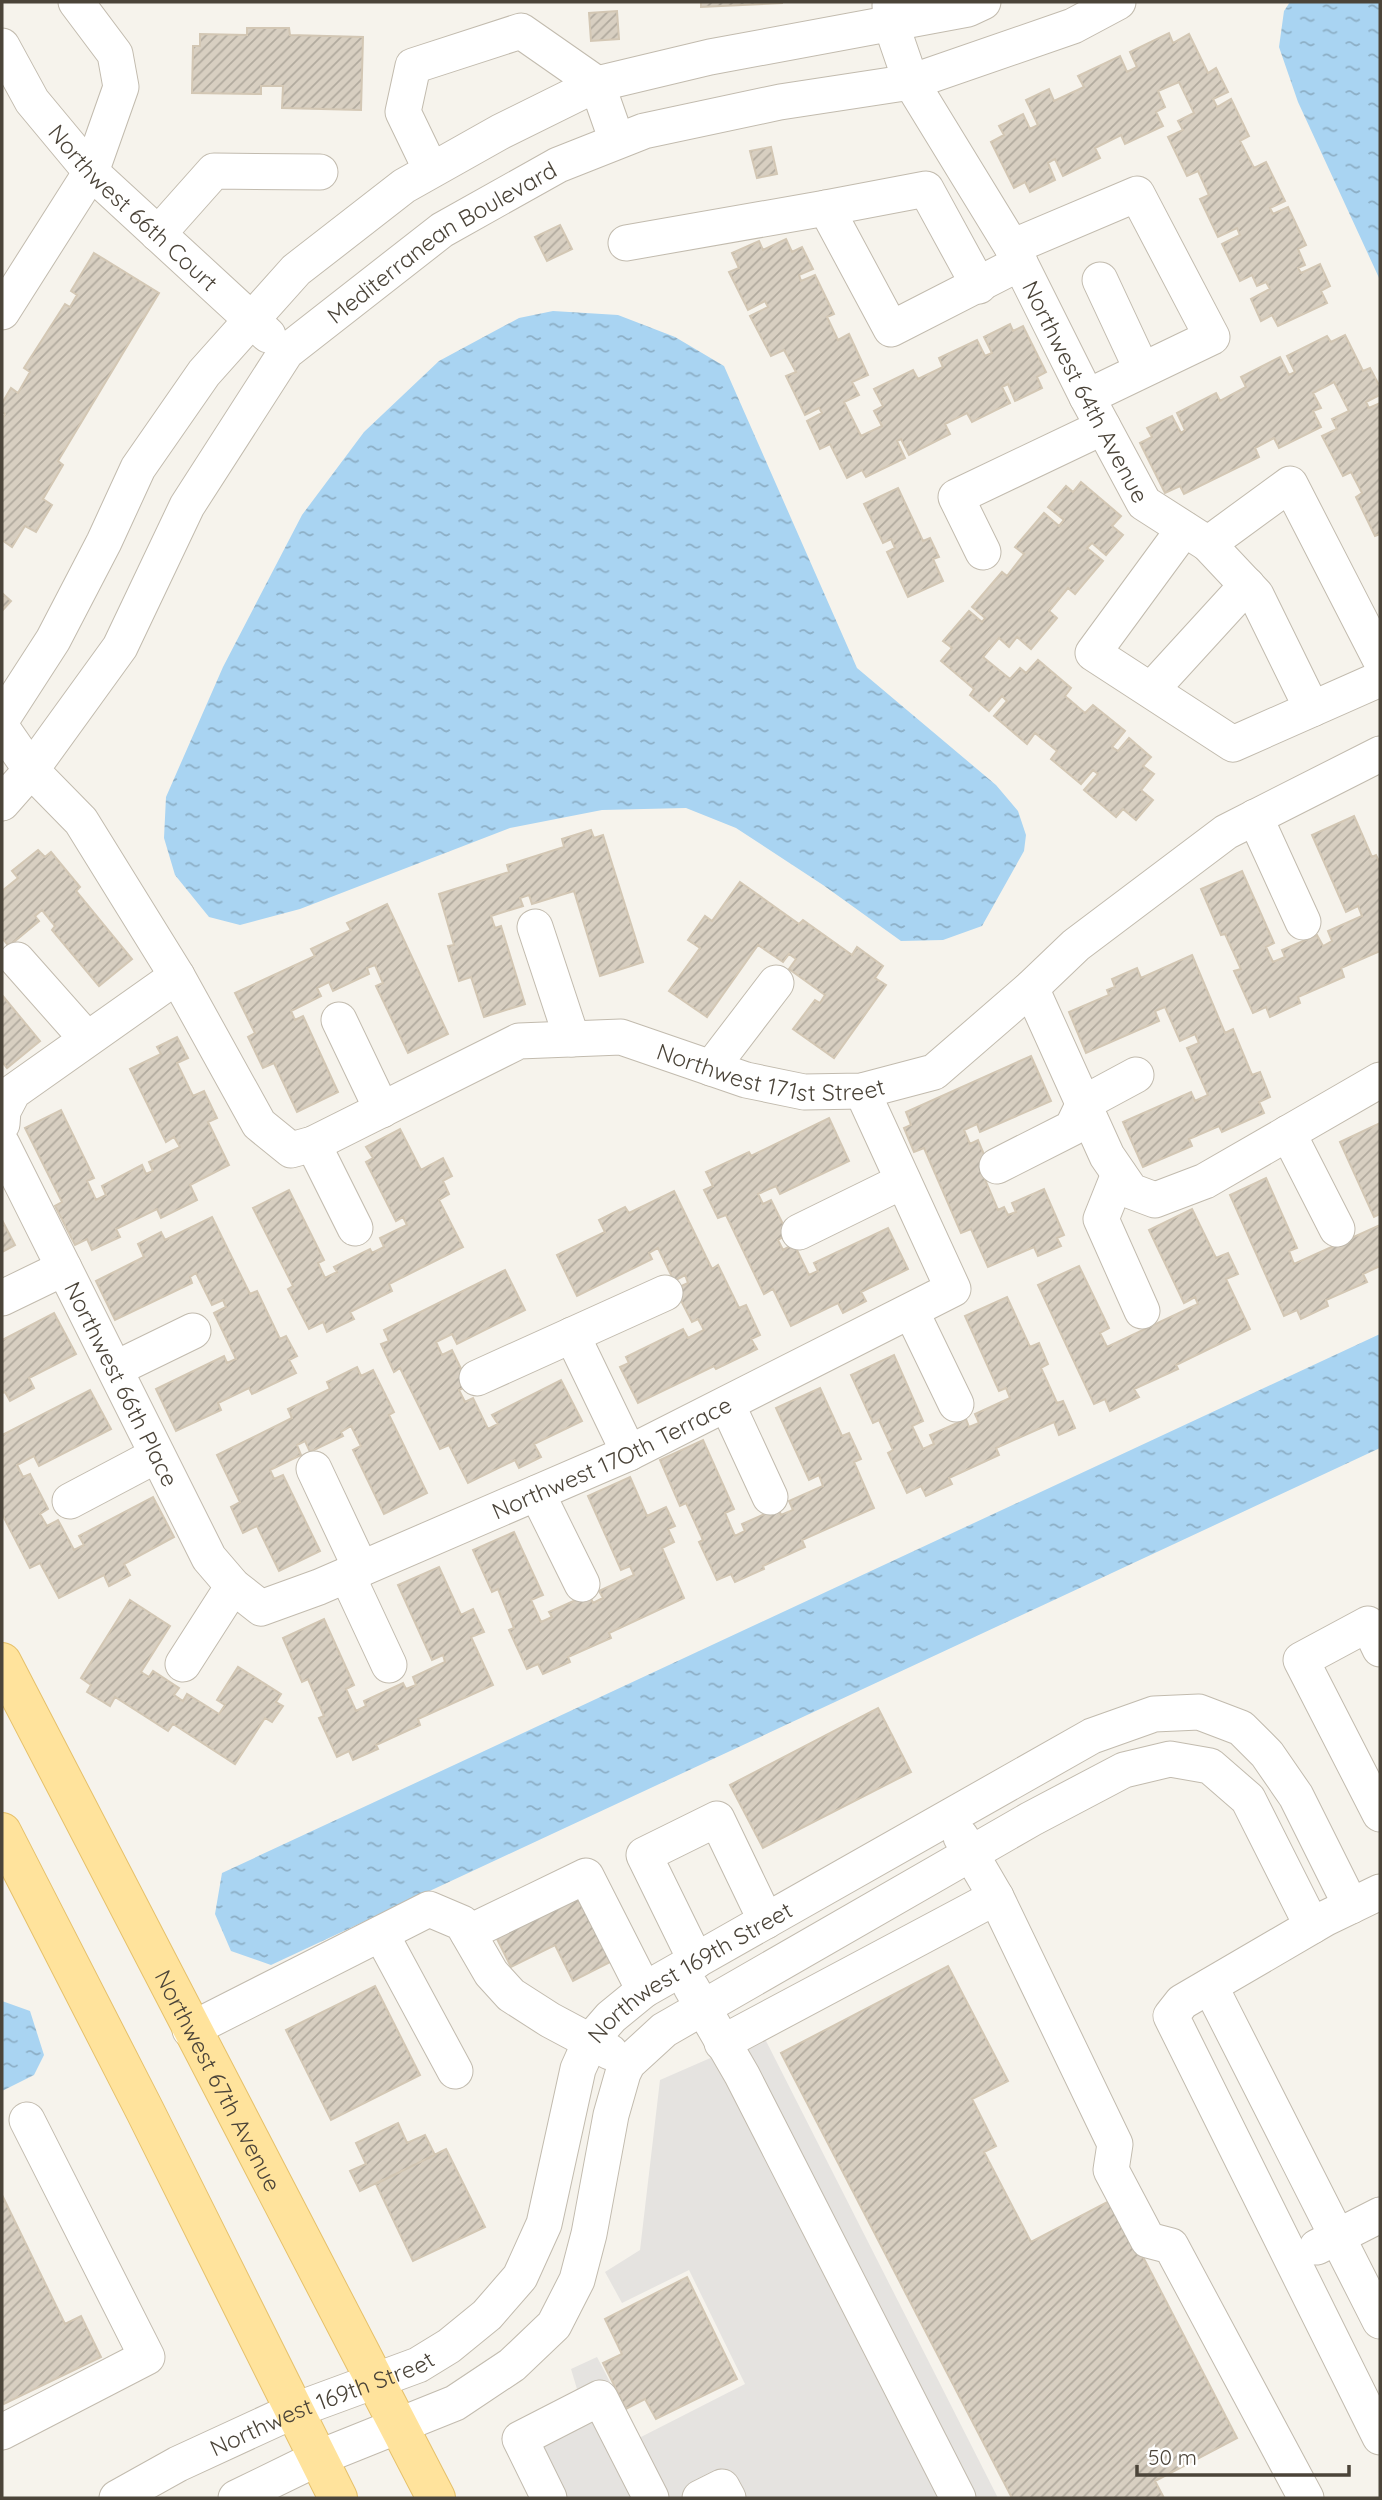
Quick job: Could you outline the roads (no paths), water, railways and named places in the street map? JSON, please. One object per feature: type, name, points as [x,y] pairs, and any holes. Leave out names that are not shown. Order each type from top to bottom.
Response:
[{"type":"main road","name":"Northwest 67th Avenue","points":[[2,1662],[190,2030],[436,2498]]},
{"type":"main road","points":[[2,1832],[338,2498]]},
{"type":"street","points":[[2,312],[91,172],[121,87],[115,54],[76,2]]},
{"type":"street","points":[[2,719],[53,640],[104,542],[138,468],[204,373],[296,270],[404,186],[500,132],[597,85],[890,8],[968,9],[983,2]]},
{"type":"street","name":"Mediterranean Boulevard","points":[[2,803],[32,770],[120,647],[187,506],[286,352],[442,230],[558,165],[644,131],[780,102],[911,82],[1073,26],[1118,2]]},
{"type":"street","name":"Northwest 64th Avenue","points":[[890,8],[911,82],[1016,255],[1144,503],[1196,536],[1256,595],[1312,709]]},
{"type":"street","points":[[431,170],[403,112],[412,66],[521,31],[597,85],[617,141]]},
{"type":"street","name":"Northwest 66th Court","points":[[2,46],[32,102],[91,172],[286,352]]},
{"type":"street","points":[[158,234],[214,171],[320,172]]},
{"type":"street","points":[[626,243],[926,189],[979,286]]},
{"type":"street","points":[[826,208],[891,329],[979,286],[1016,255],[1137,194],[1212,337],[1087,397]]},
{"type":"street","points":[[1100,280],[1142,370]]},
{"type":"street","points":[[983,552],[956,497],[1103,427]]},
{"type":"street","points":[[1380,659],[1290,484],[1196,536],[1093,653],[1233,744],[1380,680]]},
{"type":"street","points":[[1151,690],[1247,585]]},
{"type":"street","points":[[2,728],[32,770],[81,821],[177,976],[87,1039],[7,1108]]},
{"type":"street","name":"Northwest 171st Street","points":[[177,976],[259,1124],[291,1150],[313,1144],[519,1041],[621,1037],[746,1080],[804,1092],[862,1091],[934,1072],[1076,945],[1226,832],[1380,754]]},
{"type":"street","points":[[1255,817],[1303,922]]},
{"type":"street","points":[[535,927],[572,1039]]},
{"type":"street","points":[[17,960],[87,1039]]},
{"type":"street","points":[[710,1068],[776,983]]},
{"type":"street","points":[[1031,988],[1107,1156],[1131,1191],[1155,1200],[1205,1181],[1380,1080]]},
{"type":"street","points":[[339,1020],[382,1110]]},
{"type":"street","points":[[997,1166],[1072,1128],[1084,1103],[1136,1075]]},
{"type":"street","points":[[799,1232],[903,1181],[862,1091]]},
{"type":"street","points":[[1288,1133],[1337,1228]]},
{"type":"street","name":"Northwest 66th Place","points":[[2,1144],[209,1558],[233,1586],[261,1608]]},
{"type":"street","points":[[313,1144],[355,1228]]},
{"type":"street","points":[[1119,1174],[1101,1219],[1142,1311]]},
{"type":"street","name":"Northwest 17Oth Terrace","points":[[261,1608],[354,1572],[629,1453],[953,1289],[903,1181]]},
{"type":"street","points":[[2,1298],[64,1268]]},
{"type":"street","points":[[477,1378],[665,1293]]},
{"type":"street","points":[[911,1311],[956,1404]]},
{"type":"street","points":[[115,1369],[193,1331]]},
{"type":"street","points":[[572,1335],[629,1453]]},
{"type":"street","points":[[727,1404],[769,1497]]},
{"type":"street","points":[[70,1501],[157,1455]]},
{"type":"street","points":[[314,1469],[388,1665]]},
{"type":"street","points":[[537,1493],[582,1584]]},
{"type":"street","points":[[183,1664],[233,1586]]},
{"type":"street","points":[[1380,1649],[1368,1624],[1301,1660],[1380,1814]]},
{"type":"street","name":"Northwest 169th Street","points":[[117,2498],[178,2464],[293,2411],[418,2365],[449,2346],[487,2315],[520,2277],[544,2224],[578,2069],[591,2040],[611,2017],[644,1990],[1092,1736],[1154,1714],[1199,1712],[1241,1728],[1267,1754],[1366,1899]]},
{"type":"street","name":"Northwest 169th Street","points":[[236,2498],[317,2458],[455,2403],[512,2365],[554,2325],[580,2268],[611,2115],[628,2063],[664,2030],[1031,1819],[1124,1770],[1170,1759],[1210,1766],[1248,1799],[1312,1926]]},
{"type":"street","points":[[949,1816],[996,1897],[1115,2144],[1111,2170],[1149,2240],[1171,2246],[1306,2498]]},
{"type":"street","points":[[766,1921],[717,1819],[644,1855],[689,1965],[702,2007],[742,2075],[958,2498]]},
{"type":"street","points":[[468,1933],[586,1876],[644,1990]]},
{"type":"street","points":[[722,2043],[996,1897]]},
{"type":"street","points":[[1366,1899],[1312,1926],[1182,2002],[1171,2016],[1380,2437]]},
{"type":"street","points":[[190,2030],[429,1909],[462,1923],[491,1973],[511,1995],[628,2063]]},
{"type":"street","points":[[381,1934],[455,2071]]},
{"type":"street","points":[[1210,1986],[1380,2321]]},
{"type":"street","points":[[2,2432],[147,2357],[27,2120]]},
{"type":"street","points":[[1291,2258],[1380,2215]]},
{"type":"street","points":[[549,2498],[520,2439],[600,2398],[651,2498]]},
{"type":"water","points":[[1290,2],[1380,2],[1380,280],[1298,102],[1279,47],[1284,11]]},
{"type":"water","points":[[553,311],[618,315],[675,337],[724,366],[857,668],[996,785],[1018,811],[1026,835],[1024,851],[982,926],[943,940],[901,941],[823,885],[736,828],[686,808],[602,810],[510,828],[300,909],[240,925],[209,917],[175,875],[164,838],[166,797],[223,667],[302,515],[364,432],[439,361],[519,318]]},
{"type":"water","points":[[1380,1334],[1380,1448],[271,1965],[231,1951],[215,1914],[222,1873]]},
{"type":"water","points":[[2,2001],[30,2011],[44,2055],[34,2075],[2,2091]]}]
